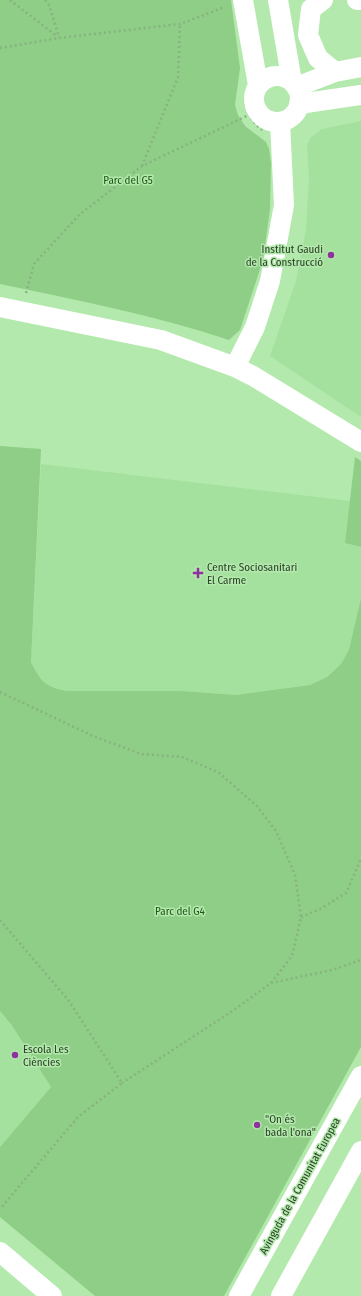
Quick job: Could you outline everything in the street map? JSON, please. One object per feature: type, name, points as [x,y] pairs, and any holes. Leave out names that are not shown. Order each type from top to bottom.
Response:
[{"type":"street","points":[[243,0],[258,85]]},
{"type":"street","points":[[278,0],[296,91],[296,112],[289,118],[280,122],[271,122],[262,117],[257,111],[254,102],[254,94],[258,85],[264,80],[274,76],[282,77],[296,91],[361,95]]},
{"type":"street","points":[[323,0],[311,9],[308,35],[318,58],[335,72]]},
{"type":"street","points":[[296,91],[335,72],[361,67]]},
{"type":"street","points":[[235,367],[255,327],[270,281],[284,205],[280,122]]},
{"type":"street","points":[[0,308],[161,340],[235,367],[253,376],[356,439]]},
{"type":"street","name":"Avinguda de la Comunitat Europea","points":[[239,1296],[361,1076]]},
{"type":"street","points":[[281,1296],[361,1151]]},
{"type":"street","points":[[0,1252],[52,1296]]},
{"type":"path","points":[[10,0],[59,38]]},
{"type":"path","points":[[45,0],[49,5],[59,38]]},
{"type":"path","points":[[0,48],[59,38],[180,24],[243,0]]},
{"type":"path","points":[[142,166],[178,77],[180,24]]},
{"type":"path","points":[[21,311],[34,264],[79,215],[142,166],[257,111]]},
{"type":"path","points":[[0,692],[93,736],[127,749],[141,754],[182,757],[218,772],[257,806],[276,831],[294,875],[301,917],[292,956],[271,983],[231,1012],[122,1083],[78,1117],[0,1209]]},
{"type":"path","points":[[301,917],[320,909],[346,893],[361,859]]},
{"type":"path","points":[[0,920],[69,1001],[122,1083]]},
{"type":"path","points":[[271,983],[332,970],[361,960]]},
{"type":"shaded area","name":"Institut Gaudi de la Construcció","points":[[361,121],[361,417],[270,356],[296,281],[306,229],[309,178],[307,145],[310,138],[322,129]]},
{"type":"shaded area","name":"Centre Sociosanitari El Carme","points":[[41,464],[350,501],[345,543],[361,547],[361,598],[350,650],[341,664],[327,677],[310,685],[236,695],[182,691],[66,691],[48,687],[39,678],[31,662]]},
{"type":"shaded area","name":"Escola Les Ciències","points":[[0,1011],[11,1024],[51,1087],[0,1147]]},
{"type":"green space","name":"Parc del G5","points":[[0,0],[231,0],[240,68],[235,105],[238,115],[245,126],[266,142],[269,149],[271,163],[270,209],[263,260],[240,330],[229,340],[172,323],[87,302],[0,284]]},
{"type":"green space","name":"Parc del G4","points":[[0,446],[41,449],[31,662],[41,679],[48,685],[66,691],[182,691],[236,695],[310,685],[327,677],[341,664],[349,650],[361,598],[361,1047],[224,1296],[95,1296],[0,1217],[0,1147],[51,1087],[11,1024],[0,1011]]},
{"type":"green space","points":[[355,457],[361,461],[361,547],[345,543]]},
{"type":"place","name":"Institut Gaudi de la Construcció","points":[[331,255]]},
{"type":"place","name":"Centre Sociosanitari El Carme","points":[[198,573]]},
{"type":"place","name":"Escola Les Ciències","points":[[15,1055]]},
{"type":"place","name":"\"On és bada l'ona\"","points":[[257,1125]]}]
